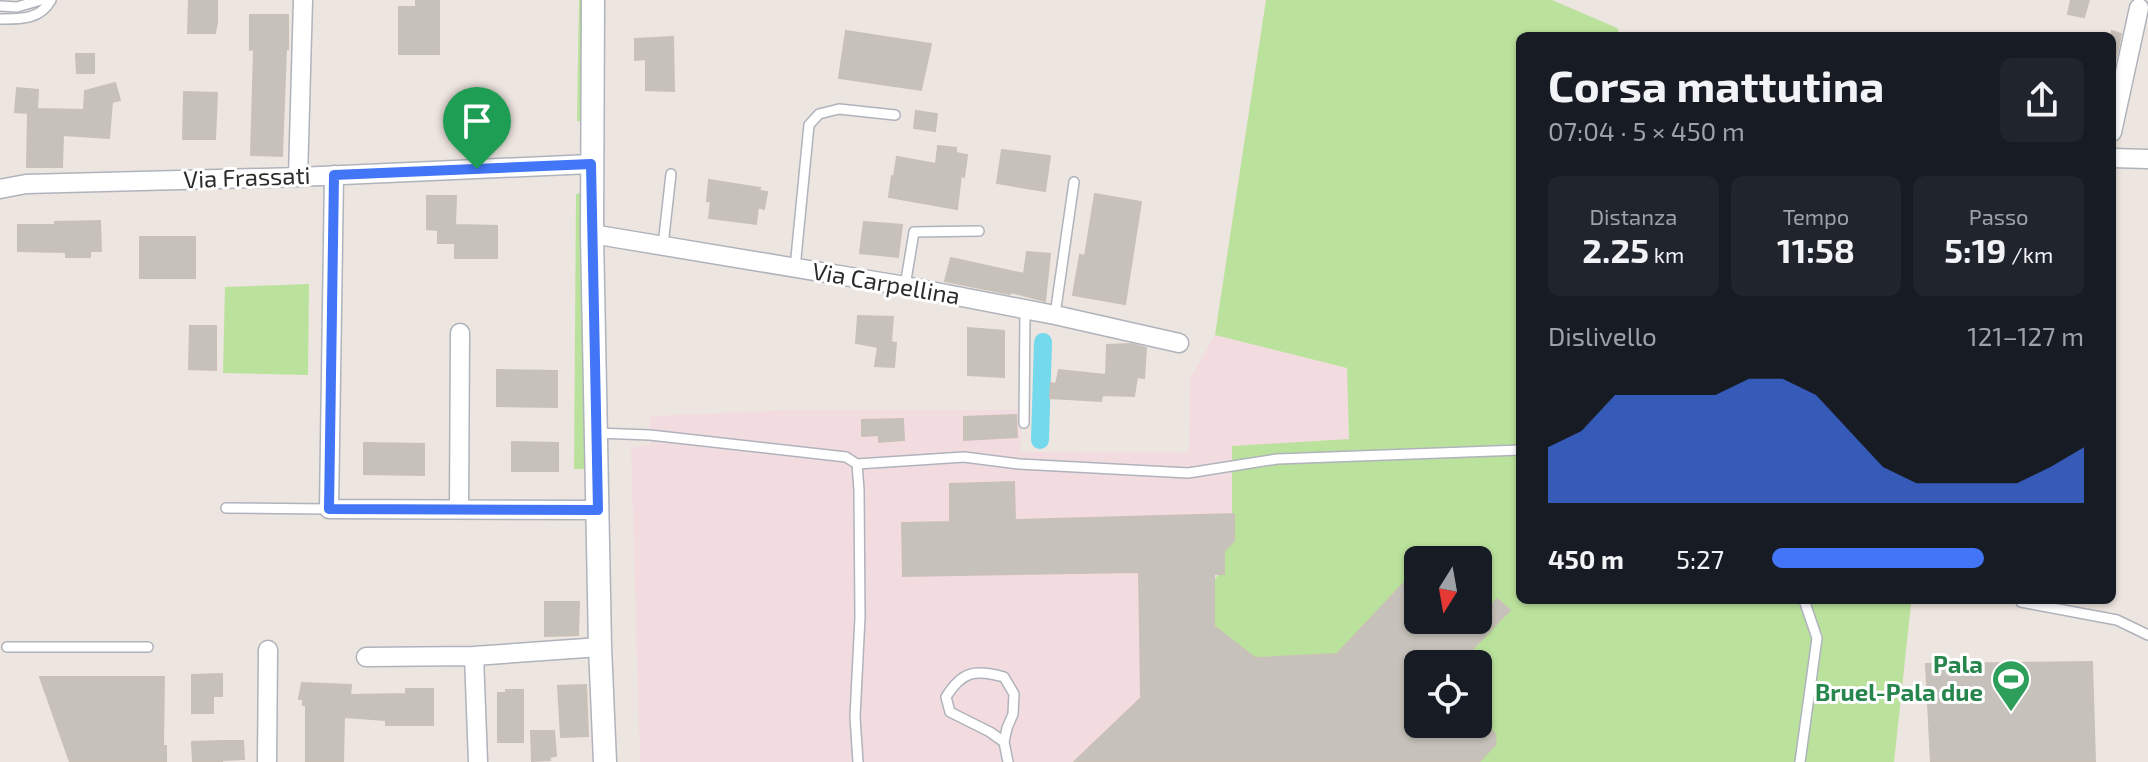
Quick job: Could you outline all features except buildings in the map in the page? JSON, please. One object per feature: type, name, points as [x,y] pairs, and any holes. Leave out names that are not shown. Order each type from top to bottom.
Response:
[{"type":"street","points":[[298,177],[303,0]]},
{"type":"street","points":[[593,0],[592,234],[605,762]]},
{"type":"street","points":[[2116,114],[2139,8]]},
{"type":"street","points":[[2116,158],[2148,159]]},
{"type":"street","name":"Via Frassati","points":[[0,189],[26,184],[298,177],[591,164]]},
{"type":"street","points":[[334,175],[329,509],[598,510]]},
{"type":"street","name":"Via Carpellina","points":[[592,234],[905,286],[1179,343]]},
{"type":"street","points":[[459,509],[460,333]]},
{"type":"street","points":[[366,657],[474,656],[600,647]]},
{"type":"street","points":[[267,762],[268,650]]},
{"type":"street","points":[[474,656],[478,762]]},
{"type":"lane","points":[[0,6],[17,7],[41,0]]},
{"type":"lane","points":[[0,19],[26,19],[45,10],[51,0]]},
{"type":"lane","points":[[795,268],[809,125],[819,114],[839,109],[895,115]]},
{"type":"lane","points":[[663,245],[671,174]]},
{"type":"lane","points":[[1055,315],[1074,182]]},
{"type":"lane","points":[[905,286],[914,232],[979,231]]},
{"type":"lane","points":[[1024,423],[1025,310]]},
{"type":"lane","points":[[596,433],[650,435],[846,457],[857,464],[964,457],[1019,464],[1188,473],[1277,459],[1516,450]]},
{"type":"lane","points":[[857,464],[860,617],[855,717],[858,762]]},
{"type":"lane","points":[[226,508],[329,509]]},
{"type":"lane","points":[[1800,762],[1817,638],[1805,604]]},
{"type":"lane","points":[[2032,604],[2117,620],[2148,635]]},
{"type":"lane","points":[[7,647],[148,647]]},
{"type":"lane","points":[[1004,742],[950,712],[946,697],[956,681],[970,674],[987,672],[1004,677],[1014,694],[1013,714],[1004,742],[1008,762]]},
{"type":"shaded area","points":[[1266,0],[1552,0],[1617,28],[1619,32],[1516,32],[1516,604],[1911,604],[1894,762],[640,762],[631,447],[650,445],[650,416],[792,410],[1020,410],[1021,452],[1189,453],[1190,379],[1215,335]]},
{"type":"green space","points":[[579,0],[583,0],[581,121],[577,121]]},
{"type":"green space","points":[[1266,0],[1552,0],[1617,28],[1619,32],[1516,32],[1516,604],[1911,604],[1894,762],[1479,762],[1495,744],[1492,731],[1492,650],[1465,650],[1473,634],[1492,634],[1492,546],[1404,546],[1404,584],[1337,654],[1255,658],[1214,626],[1214,580],[1219,574],[1221,554],[1234,541],[1232,446],[1349,439],[1347,368],[1215,335]]},
{"type":"green space","points":[[580,193],[588,469],[574,469],[576,194]]},
{"type":"green space","points":[[309,284],[308,375],[223,373],[225,287]]},
{"type":"waterway","points":[[1040,440],[1043,342]]},
{"type":"place","name":"Pala Bruel-Pala due","points":[[2011,713]]},
{"type":"route","points":[[591,164],[598,510],[329,509],[334,175],[477,169],[591,164]]}]
